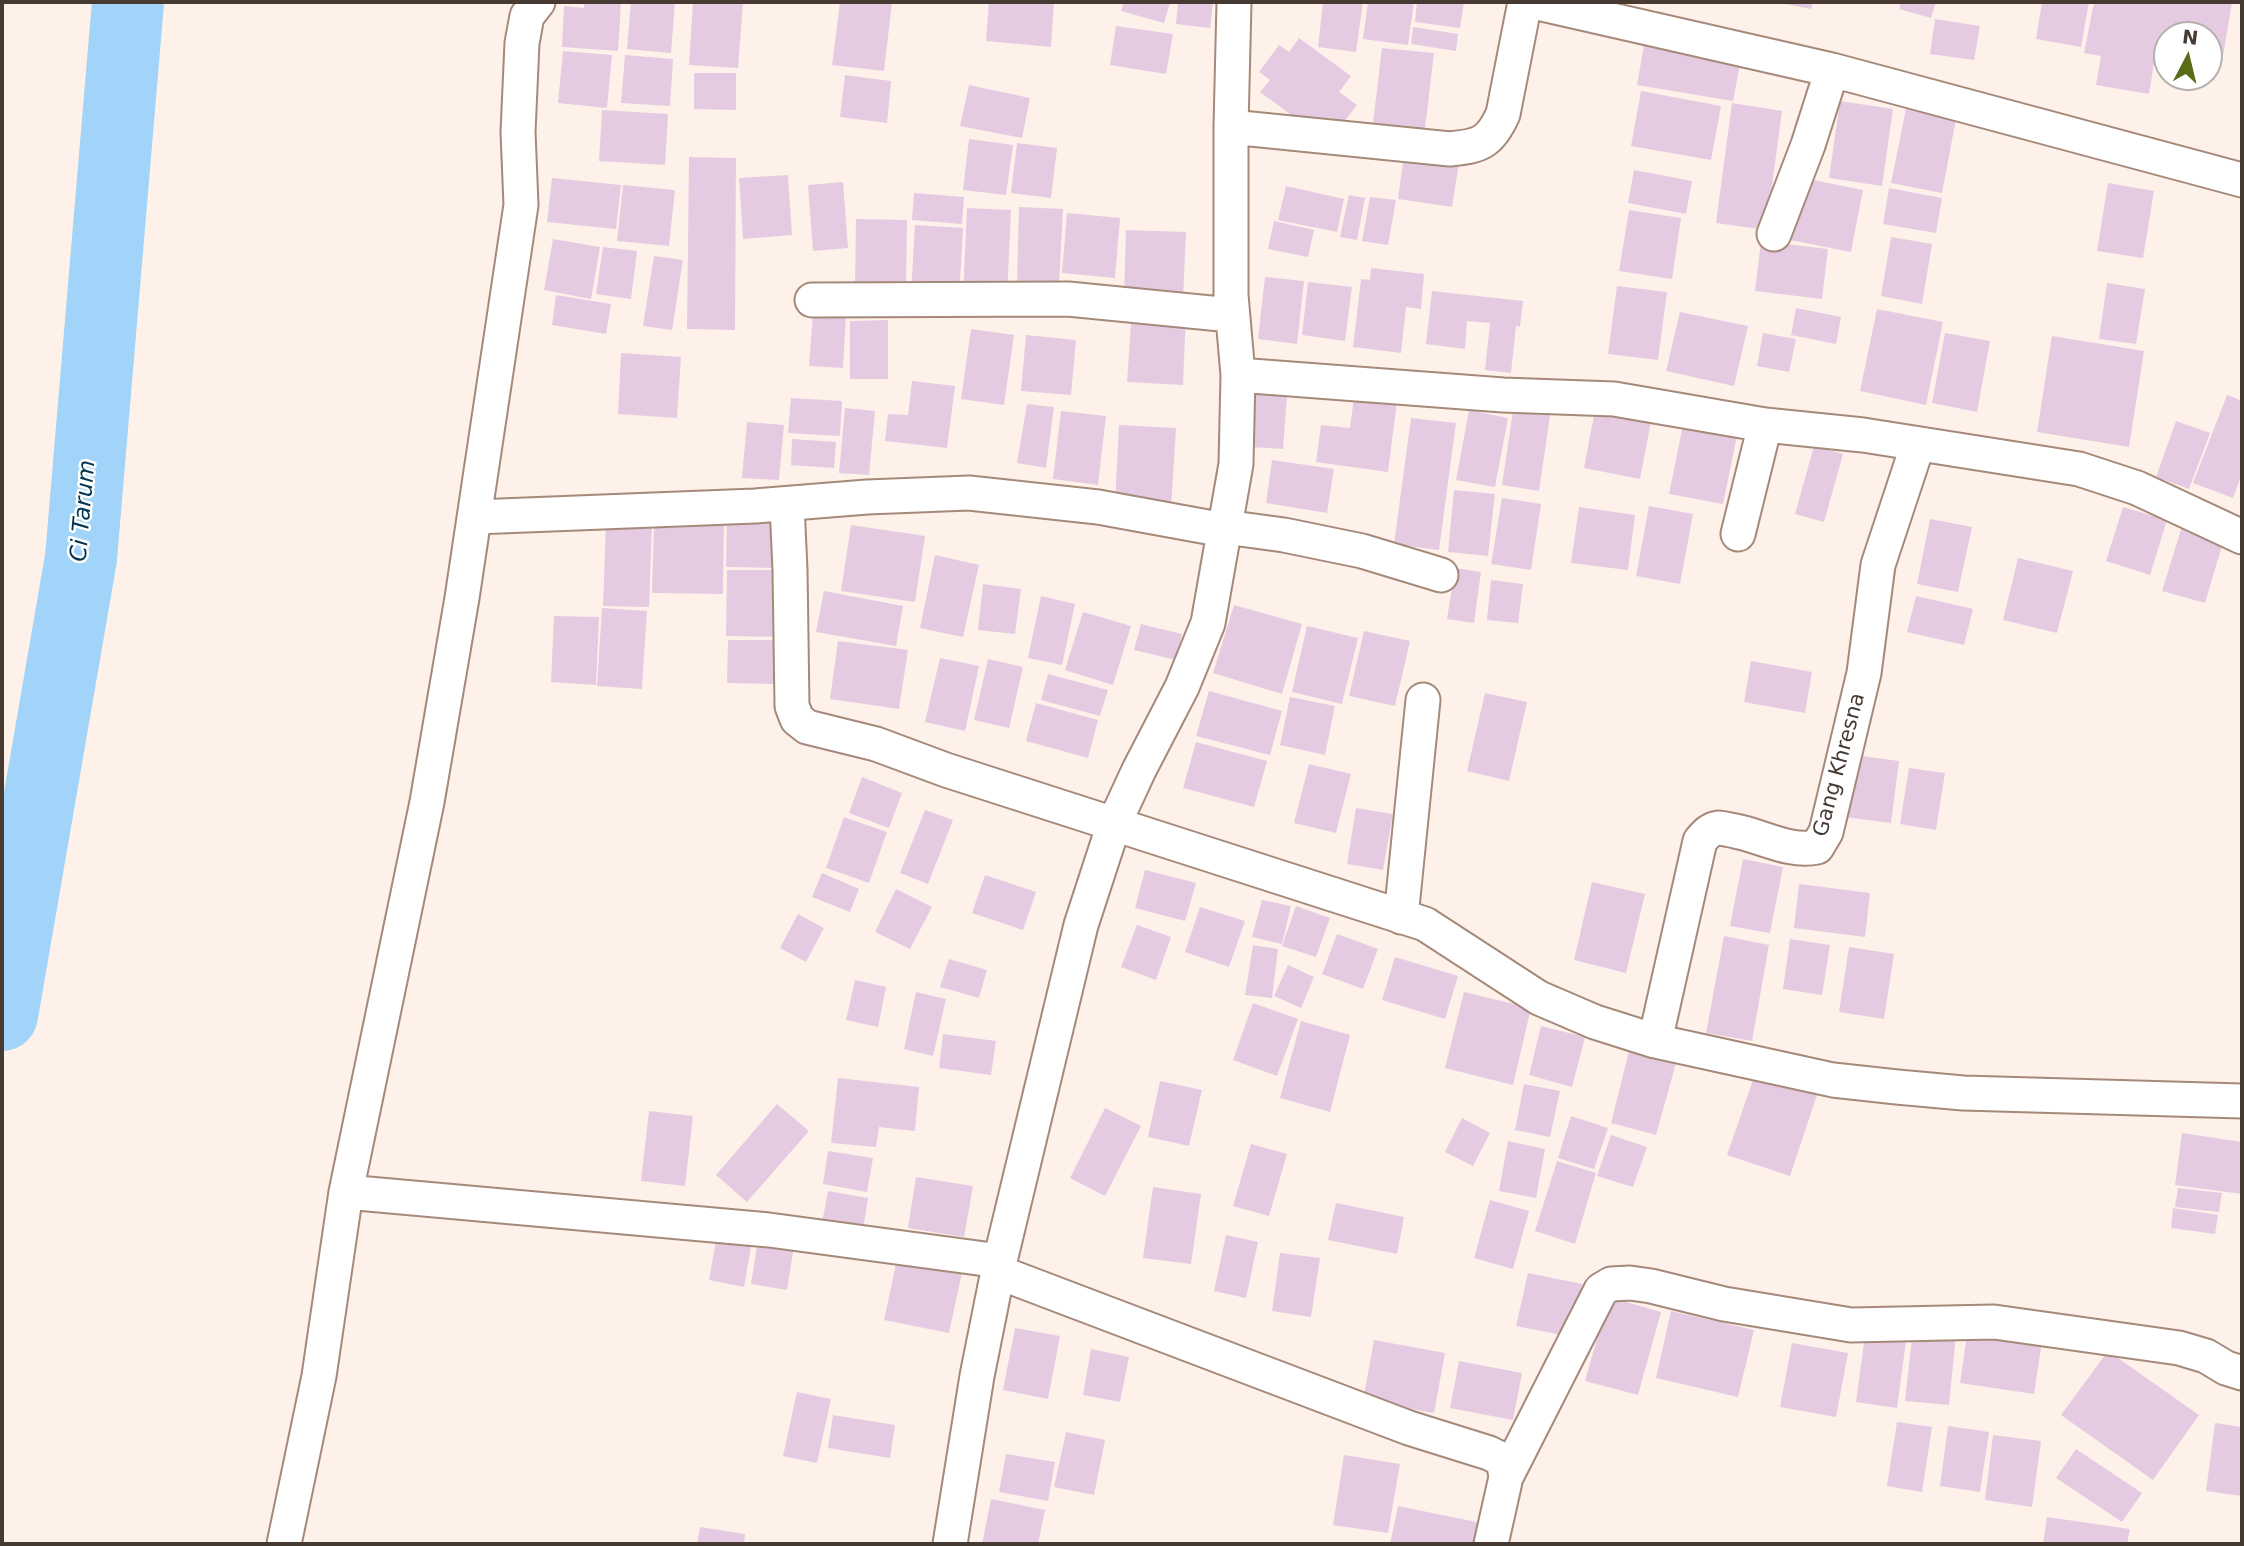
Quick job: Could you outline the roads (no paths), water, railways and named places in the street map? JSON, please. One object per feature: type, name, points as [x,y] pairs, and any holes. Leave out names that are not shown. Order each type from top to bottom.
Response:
[{"type":"street","points":[[285,1544],[319,1376],[346,1192],[427,802],[475,517],[521,205],[518,132],[522,43],[527,16],[538,2]]},
{"type":"street","points":[[950,1544],[976,1376],[999,1267],[1081,925],[1114,824],[1182,687],[1208,623],[1236,464],[1238,375],[1231,315],[1234,2]]},
{"type":"street","points":[[1231,127],[1450,149],[1479,145],[1495,131],[1503,114],[1525,2]]},
{"type":"street","points":[[1533,2],[1832,70],[2242,180]]},
{"type":"street","points":[[1774,234],[1808,145],[1832,70]]},
{"type":"street","points":[[812,300],[1068,299],[1231,315]]},
{"type":"street","points":[[1238,375],[1503,395],[1614,399],[1765,425],[1918,443],[2079,469],[2137,488],[2242,537]]},
{"type":"street","points":[[1738,534],[1765,425]]},
{"type":"street","name":"Gang Khresna","points":[[1655,1041],[1700,841],[1709,831],[1719,828],[1746,833],[1793,848],[1807,849],[1817,847],[1826,832],[1864,673],[1878,565],[1918,443]]},
{"type":"street","points":[[475,517],[969,494],[1098,507],[1284,535],[1362,551],[1441,575]]},
{"type":"street","points":[[787,504],[792,706],[797,719],[807,727],[876,744],[946,770],[1425,924],[1539,998],[1595,1022],[1655,1041],[1821,1077],[1897,1087],[1963,1093],[2242,1101]]},
{"type":"street","points":[[1401,917],[1423,700]]},
{"type":"street","points":[[346,1192],[769,1230],[999,1267],[1409,1427],[1489,1453],[1503,1460],[1506,1477]]},
{"type":"street","points":[[1491,1544],[1506,1477],[1601,1290],[1611,1284],[1651,1286],[1724,1304],[1851,1325],[1994,1322],[2152,1343],[2206,1356],[2226,1368],[2242,1373]]},
{"type":"waterway","name":"Ci Tarum","points":[[2,1015],[81,558],[128,2]]}]
